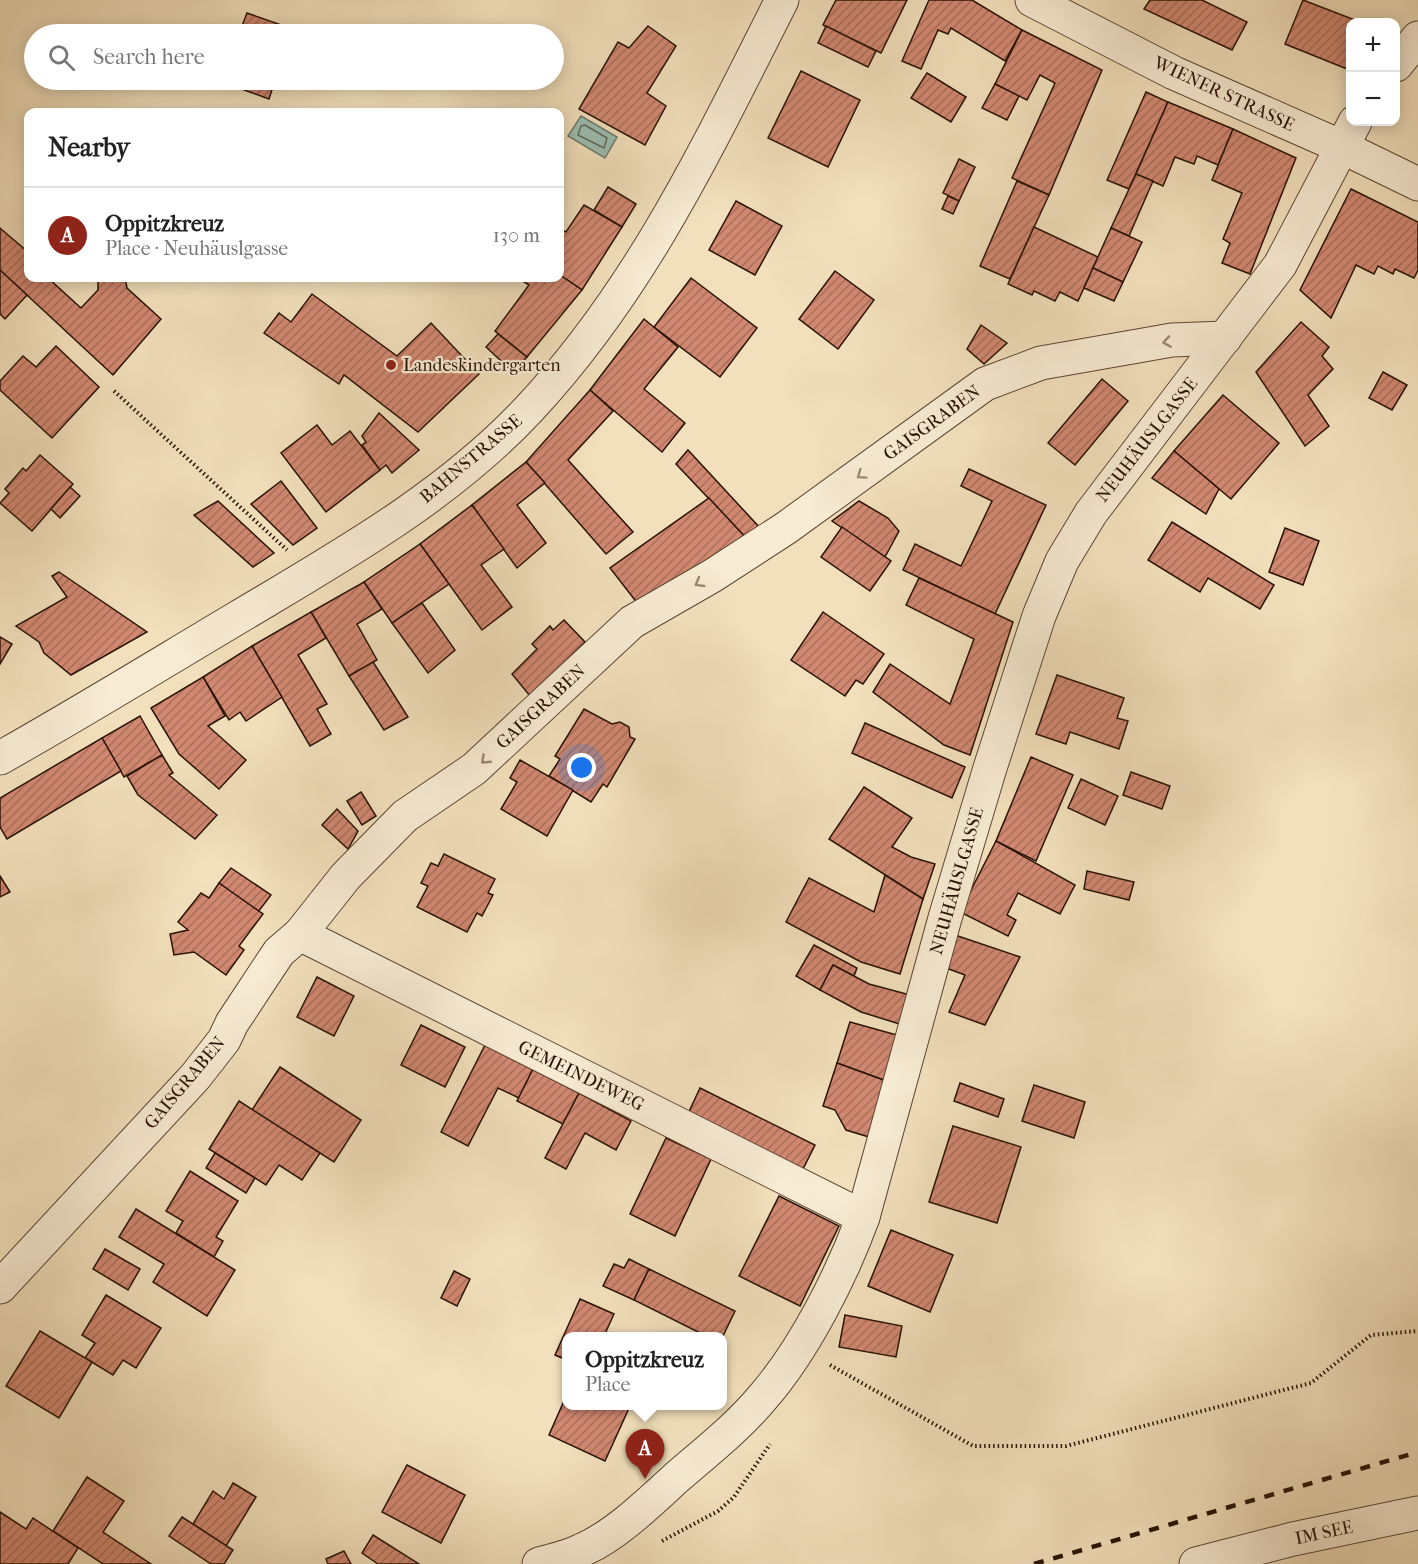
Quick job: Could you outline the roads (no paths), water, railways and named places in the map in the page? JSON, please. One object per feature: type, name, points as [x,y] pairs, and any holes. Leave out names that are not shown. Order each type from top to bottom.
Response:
[{"type":"street","name":"BAHNSTRASSE","points":[[8,744],[368,541],[477,458],[527,411],[569,363],[606,315],[661,232],[782,0]]},
{"type":"street","name":"WIENER STRASSE","points":[[1032,0],[1174,73],[1348,134],[1418,184]]},
{"type":"street","points":[[1400,59],[1418,38]]},
{"type":"street","name":"NEUHÄUSLGASSE","points":[[538,1564],[583,1550],[600,1540],[651,1501],[742,1419],[764,1396],[816,1317],[850,1252],[863,1217],[945,918],[990,768],[1044,605],[1062,561],[1091,513],[1280,265],[1348,134]]},
{"type":"street","name":"GAISGRABEN","points":[[0,1287],[195,1077],[224,1040],[232,1023],[279,952],[300,934],[346,876],[405,816],[474,769],[632,622],[712,576],[786,528],[985,384],[1041,363],[1172,340],[1225,338]]},
{"type":"street","name":"GEMEINDEWEG","points":[[300,934],[863,1217]]},
{"type":"street","name":"IM SEE","points":[[1196,1564],[1293,1539],[1418,1513]]},
{"type":"water","points":[[581,116],[617,137],[605,158],[568,136]]},
{"type":"railway","points":[[1034,1564],[1418,1452]]},
{"type":"place","name":"Landeskindergarten","points":[[391,365]]},
{"type":"place","name":"Oppitzkreuz","points":[[645,1479]]}]
